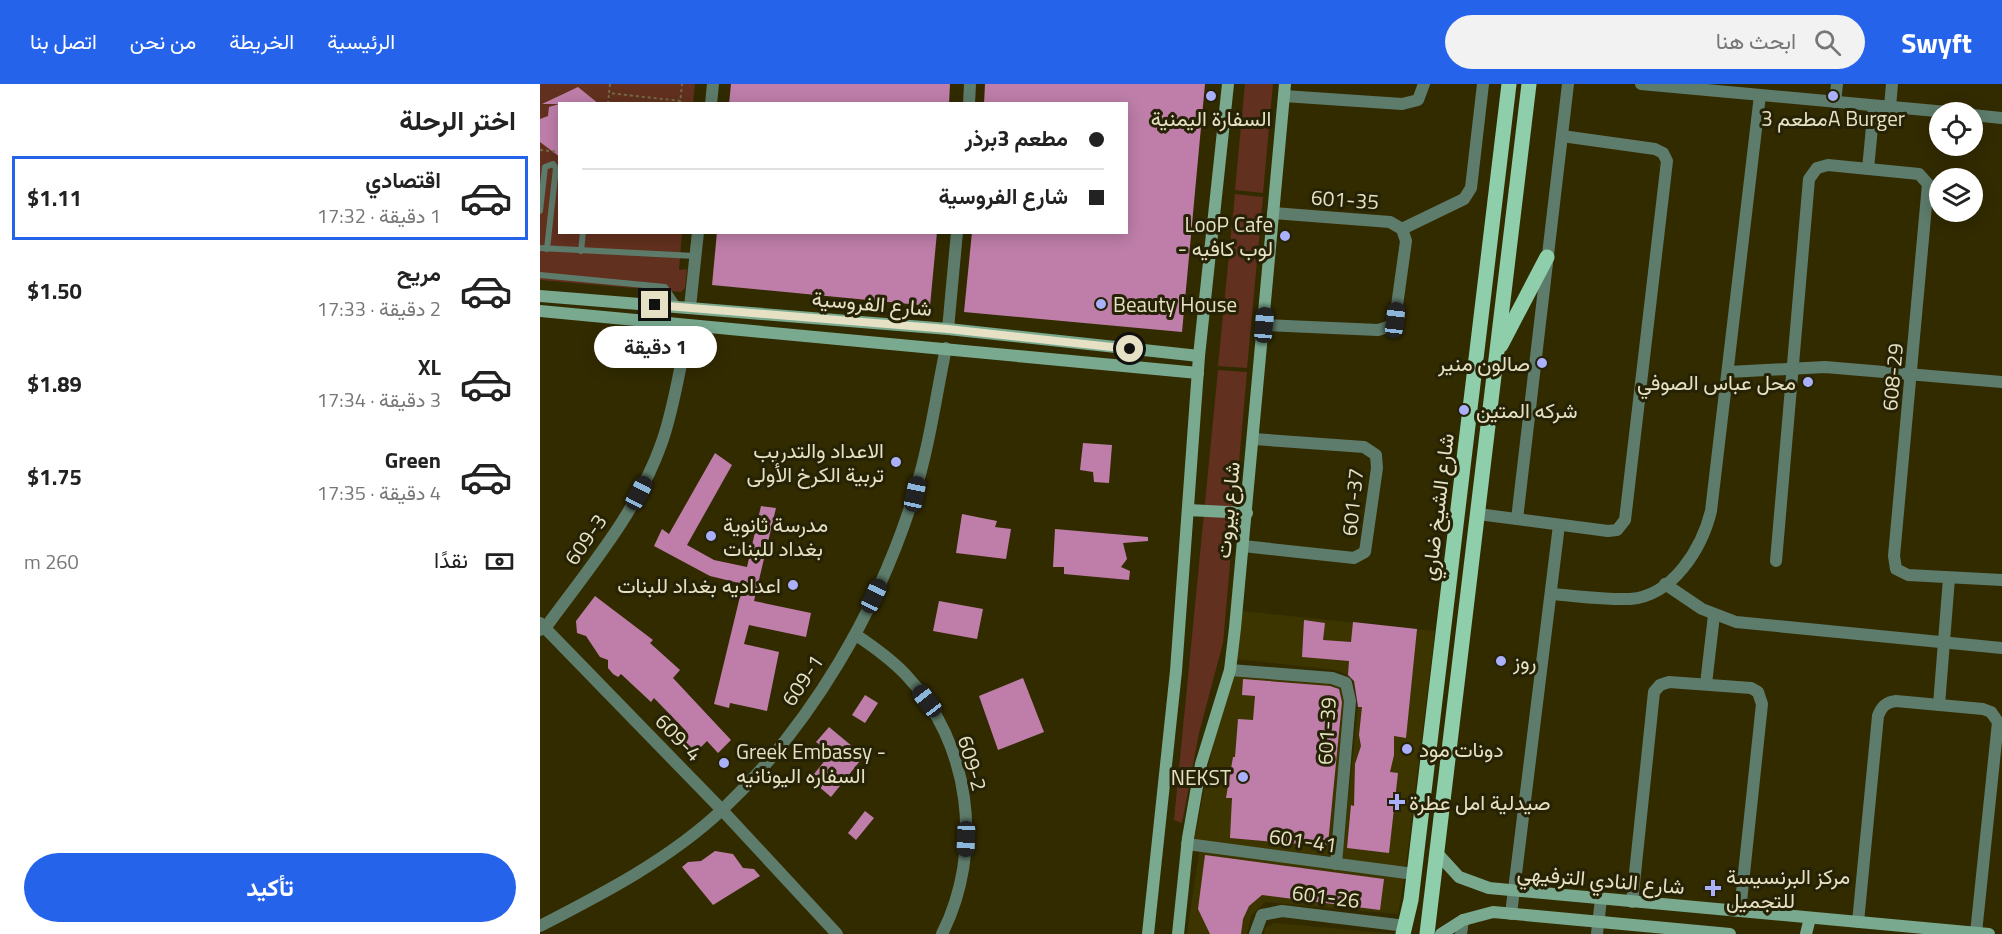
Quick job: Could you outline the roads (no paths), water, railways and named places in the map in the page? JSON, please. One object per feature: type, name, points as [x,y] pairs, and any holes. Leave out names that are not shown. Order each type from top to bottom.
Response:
[{"type":"main road","name":"شارع الشيخ ضاري","points":[[1405,930],[1414,874],[1509,84]]},
{"type":"main road","name":"شارع الشيخ ضاري","points":[[1427,934],[1529,84]]},
{"type":"main road","points":[[1498,350],[1514,325],[1547,257]]},
{"type":"street","points":[[711,102],[713,84]]},
{"type":"street","points":[[969,102],[970,84]]},
{"type":"street","name":"شارع بيروت","points":[[1148,934],[1176,671],[1199,356],[1228,84]]},
{"type":"street","points":[[1284,90],[1402,104],[1418,100],[1424,84]]},
{"type":"street","points":[[1402,229],[1464,199],[1471,188],[1483,84]]},
{"type":"street","points":[[1517,519],[1568,84]]},
{"type":"street","points":[[1641,84],[1723,88],[1760,95],[1929,110]]},
{"type":"street","points":[[1835,102],[1837,84]]},
{"type":"street","points":[[1890,107],[1892,84]]},
{"type":"street","name":"شارع بيروت","points":[[1178,934],[1187,844],[1205,749],[1230,670],[1254,440],[1284,90]]},
{"type":"street","points":[[1551,594],[1630,599],[1649,594],[1665,584],[1695,552],[1707,525],[1728,372],[1760,95]]},
{"type":"street","points":[[1776,561],[1809,179],[1817,168],[1828,165],[1868,169],[1874,106]]},
{"type":"street","points":[[1983,116],[2002,118]]},
{"type":"street","points":[[1478,514],[1612,531],[1621,527],[1625,520],[1667,166],[1663,153],[1655,148],[1562,136]]},
{"type":"street","name":"608-29","points":[[1868,169],[1919,174],[1926,180],[1928,188],[1894,556],[1896,569],[1908,574],[1950,578]]},
{"type":"street","name":"601-35","points":[[1264,325],[1378,330],[1388,327],[1395,320],[1406,241],[1402,229],[1390,222],[1273,213]]},
{"type":"street","points":[[684,307],[698,234]]},
{"type":"street","points":[[948,329],[957,234]]},
{"type":"street","name":"شارع الفروسية","points":[[540,296],[948,329],[1199,356]]},
{"type":"street","name":"شارع الفروسية","points":[[540,311],[1198,373]]},
{"type":"street","name":"609-3","points":[[542,626],[602,551],[648,477],[663,440],[689,326]]},
{"type":"street","points":[[1035,357],[1037,339]]},
{"type":"street","name":"609-1","points":[[540,926],[618,886],[672,850],[722,810],[767,761],[808,708],[856,635],[883,577],[915,494],[946,348]]},
{"type":"street","points":[[1728,372],[1825,367],[2002,382]]},
{"type":"street","name":"601-37","points":[[1243,546],[1354,558],[1365,552],[1369,542],[1377,468],[1376,455],[1364,447],[1254,440]]},
{"type":"street","points":[[1188,510],[1247,513]]},
{"type":"street","points":[[1511,914],[1559,525]]},
{"type":"street","points":[[1939,705],[1950,578],[2002,580]]},
{"type":"street","points":[[1665,584],[1714,615],[1736,622],[2002,648]]},
{"type":"street","points":[[1706,684],[1714,615]]},
{"type":"street","name":"609-4","points":[[542,626],[722,810],[837,934]]},
{"type":"street","name":"609-2","points":[[856,635],[883,653],[920,692],[943,729],[956,759],[967,823],[966,856],[960,888],[942,934]]},
{"type":"street","name":"601-39","points":[[1230,670],[1332,678],[1346,683],[1350,701],[1336,864]]},
{"type":"street","points":[[1632,902],[1654,692],[1660,685],[1669,682],[1706,684],[1751,688],[1758,692],[1761,700],[1740,911]]},
{"type":"street","points":[[1858,922],[1879,712],[1892,702],[1939,705],[1987,710],[1998,722],[1976,933]]},
{"type":"street","name":"601-41","points":[[1187,844],[1414,874]]},
{"type":"street","name":"شارع النادي الترفيهي","points":[[1437,854],[1460,877],[1474,885],[1514,891],[1989,934]]},
{"type":"street","points":[[1598,928],[1601,899]]},
{"type":"street","name":"601-26","points":[[1255,934],[1262,915],[1282,911],[1405,930]]},
{"type":"street","name":"شارع النادي الترفيهي","points":[[1441,934],[1463,920],[1493,912],[1598,928],[1730,934]]},
{"type":"street","points":[[1806,934],[1810,918]]},
{"type":"street","points":[[1461,934],[1463,920]]},
{"type":"lane","points":[[540,211],[545,167],[553,165],[556,168],[544,249],[695,256]]},
{"type":"lane","points":[[582,251],[583,234]]},
{"type":"lane","points":[[540,275],[665,287],[684,307]]},
{"type":"place","name":"السفارة اليمنية","points":[[1211,96]]},
{"type":"place","name":"مطعم 3A Burger","points":[[1833,96]]},
{"type":"place","name":"LooP Cafe - لوب كافيه","points":[[1285,236]]},
{"type":"place","name":"Beauty House","points":[[1101,304]]},
{"type":"place","name":"صالون منير","points":[[1542,363]]},
{"type":"place","name":"محل عباس الصوفي","points":[[1808,382]]},
{"type":"place","name":"شركه المتين","points":[[1464,410]]},
{"type":"place","name":"الاعداد والتدريب تربية الكرخ الأولى","points":[[896,462]]},
{"type":"place","name":"مدرسة ثانوية بغداد للبنات","points":[[711,536]]},
{"type":"place","name":"اعداديه بغداد للبنات","points":[[793,585]]},
{"type":"place","name":"روز","points":[[1501,661]]},
{"type":"place","name":"دونات مود","points":[[1407,749]]},
{"type":"place","name":"Greek Embassy - السفاره اليونانيه","points":[[724,763]]},
{"type":"place","name":"NEKST","points":[[1243,777]]},
{"type":"place","name":"صيدلية امل عطرة","points":[[1397,802]]},
{"type":"place","name":"مركز البرنسيسة للتجميل","points":[[1713,888]]}]
